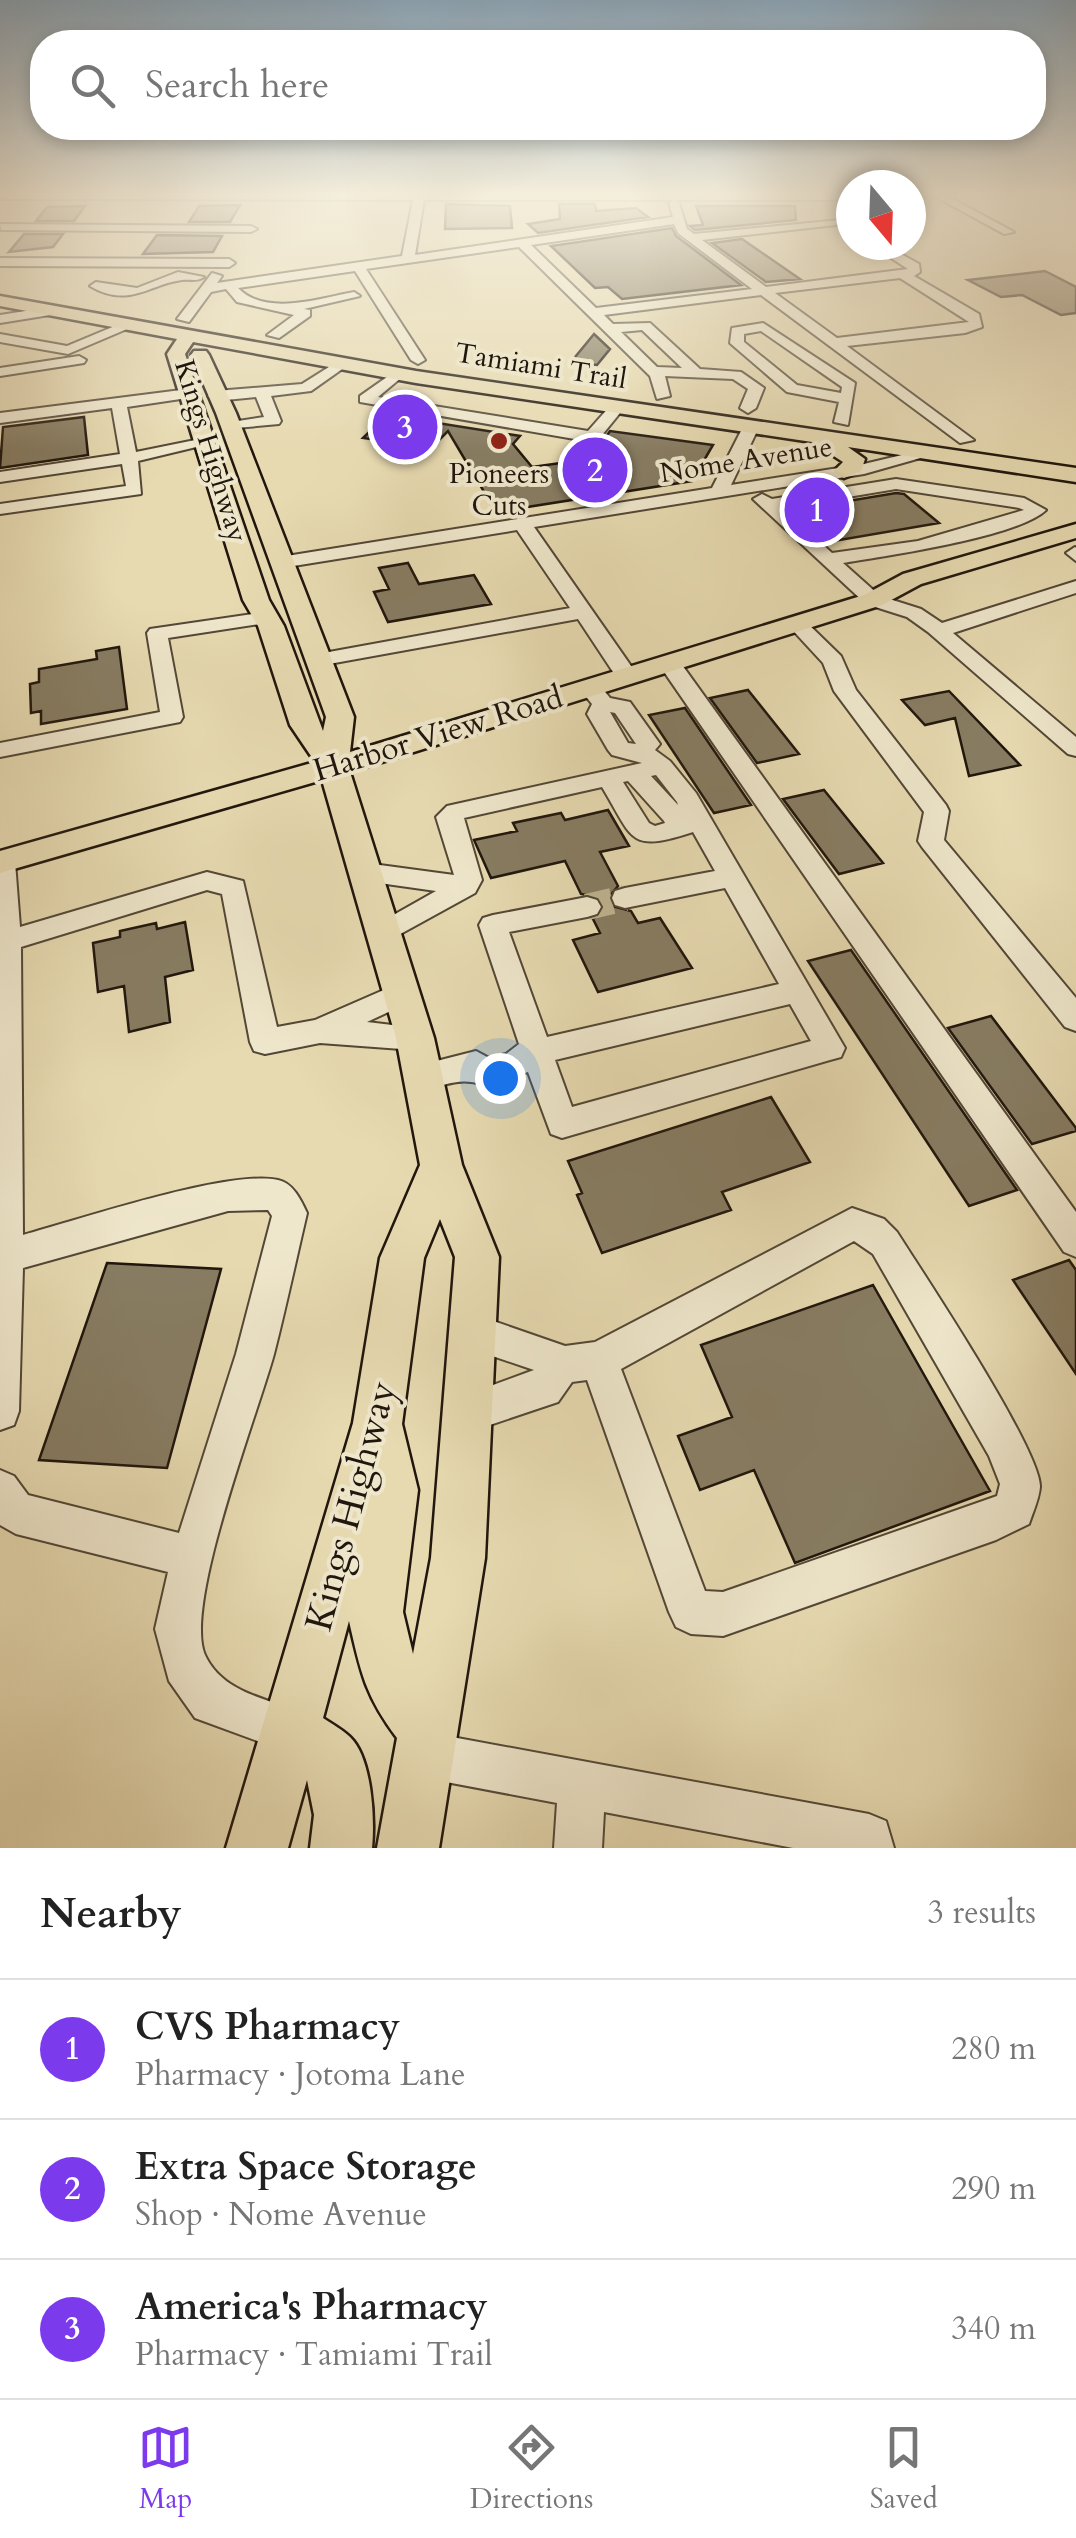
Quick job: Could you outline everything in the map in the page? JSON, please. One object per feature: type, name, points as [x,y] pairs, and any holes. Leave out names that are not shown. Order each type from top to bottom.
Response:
[{"type":"main road","name":"Tamiami Trail","points":[[0,284],[303,358],[397,374],[616,408],[842,422],[1076,454]]},
{"type":"main road","name":"Tamiami Trail","points":[[0,301],[127,326],[274,336],[662,396],[812,438],[1076,475]]},
{"type":"main road","name":"Kings Highway","points":[[186,328],[215,381],[340,717],[333,767]]},
{"type":"main road","points":[[215,381],[303,358]]},
{"type":"main road","name":"Kings Highway","points":[[215,381],[206,443],[256,600],[305,725],[333,767],[415,1038],[441,1165],[476,1257],[458,1558],[408,1848]]},
{"type":"main road","points":[[567,400],[662,396]]},
{"type":"main road","points":[[206,443],[233,433]]},
{"type":"main road","points":[[812,438],[854,459],[853,466],[844,472]]},
{"type":"main road","name":"Harbor View Road","points":[[1,862],[596,696],[627,676],[873,600],[912,579],[1076,548]]},
{"type":"main road","name":"Kings Highway","points":[[257,1848],[378,1422],[402,1258],[441,1165]]},
{"type":"main road","points":[[378,1422],[392,1490],[375,1612],[392,1684],[427,1744]]},
{"type":"main road","points":[[290,1730],[332,1760],[345,1815],[342,1848]]},
{"type":"street","points":[[110,278],[90,289],[138,292],[172,278]]},
{"type":"street","points":[[186,328],[204,289],[215,278]]},
{"type":"street","points":[[204,289],[279,278]]},
{"type":"street","points":[[312,278],[318,283],[340,280],[362,304],[381,302]]},
{"type":"street","points":[[366,278],[418,360]]},
{"type":"street","points":[[556,278],[652,370],[661,383],[662,396]]},
{"type":"street","points":[[746,278],[966,440]]},
{"type":"street","points":[[590,313],[871,278]]},
{"type":"street","points":[[808,355],[839,346],[965,329],[977,324],[974,317],[911,278]]},
{"type":"street","points":[[229,286],[242,300],[306,315],[274,336]]},
{"type":"street","points":[[285,308],[354,296]]},
{"type":"street","points":[[728,296],[763,326],[850,386],[842,422]]},
{"type":"street","points":[[0,319],[51,311]]},
{"type":"street","points":[[0,338],[76,348],[127,326]]},
{"type":"street","points":[[608,329],[645,326],[693,370]]},
{"type":"street","points":[[763,326],[737,331],[737,342],[792,389],[845,398]]},
{"type":"street","points":[[0,372],[80,361],[76,348]]},
{"type":"street","points":[[0,418],[119,403],[215,381],[262,392],[306,388],[340,364]]},
{"type":"street","points":[[652,370],[736,375],[756,388],[749,418],[718,492]]},
{"type":"street","points":[[397,374],[365,400],[592,437],[616,408]]},
{"type":"street","points":[[233,433],[273,421],[262,392]]},
{"type":"street","points":[[0,509],[135,490],[119,403]]},
{"type":"street","points":[[0,477],[206,443]]},
{"type":"street","name":"Nome Avenue","points":[[282,562],[749,488],[923,455]]},
{"type":"street","points":[[768,505],[877,486],[919,486],[1024,503],[1036,510],[961,520],[919,546],[828,559]]},
{"type":"street","points":[[919,486],[961,520]]},
{"type":"street","points":[[749,488],[873,600],[914,613],[939,630],[1076,748]]},
{"type":"street","points":[[522,523],[627,676]]},
{"type":"street","points":[[939,630],[1076,587]]},
{"type":"street","points":[[318,660],[583,612]]},
{"type":"street","points":[[0,750],[172,717],[157,633],[266,618]]},
{"type":"street","points":[[797,624],[833,661],[844,691],[937,811],[930,841],[1076,1019]]},
{"type":"street","points":[[669,663],[1076,1241]]},
{"type":"street","points":[[596,696],[622,708],[648,744],[636,767],[640,829],[653,836],[689,824]]},
{"type":"street","points":[[588,908],[493,925],[529,1054],[562,1124],[830,1048],[732,877],[636,767]]},
{"type":"street","points":[[384,933],[466,886],[469,880],[448,817],[468,807],[636,767]]},
{"type":"street","points":[[0,1411],[6,1256],[7,942],[1,862]]},
{"type":"street","points":[[365,872],[466,886]]},
{"type":"street","points":[[625,898],[732,877]]},
{"type":"street","points":[[7,942],[207,881],[234,888],[265,1042],[320,1031],[402,994]]},
{"type":"street","points":[[424,1076],[476,1064],[482,1072],[516,1065],[529,1054],[798,991]]},
{"type":"street","points":[[320,1031],[415,1038]]},
{"type":"street","points":[[6,1256],[228,1196],[276,1194],[290,1213],[255,1354],[192,1557],[176,1628],[185,1665],[211,1702],[290,1730]]},
{"type":"street","points":[[469,1413],[544,1388],[580,1362],[852,1224],[872,1230],[885,1243],[1004,1444],[1020,1484],[1014,1509],[996,1519],[723,1614],[692,1612],[580,1362]]},
{"type":"street","points":[[473,1332],[580,1362]]},
{"type":"street","points":[[0,1490],[16,1512],[192,1557]]},
{"type":"street","points":[[427,1744],[582,1785],[870,1838],[870,1848]]},
{"type":"street","points":[[578,1848],[582,1785]]},
{"type":"building","points":[[585,278],[732,278],[741,285],[622,299],[608,287],[595,288]]},
{"type":"building","points":[[761,278],[800,279],[766,282]]},
{"type":"building","points":[[1059,278],[1076,287],[1076,313],[1061,315],[1022,295],[1001,297],[968,280]]},
{"type":"building","points":[[594,334],[610,349],[597,365],[571,362]]},
{"type":"building","points":[[387,415],[520,436],[513,444],[532,467],[590,459],[610,431],[713,445],[692,481],[496,512],[448,431],[431,448],[363,438]]},
{"type":"building","points":[[84,417],[88,455],[0,468],[3,427]]},
{"type":"building","points":[[904,494],[939,523],[834,541],[800,509]]},
{"type":"building","points":[[408,563],[419,584],[474,575],[491,604],[388,622],[374,592],[389,589],[379,568]]},
{"type":"building","points":[[119,647],[127,709],[41,724],[41,711],[31,713],[30,684],[39,682],[39,669],[97,659],[96,651]]},
{"type":"building","points":[[748,690],[799,754],[757,763],[710,698]]},
{"type":"building","points":[[949,691],[1020,765],[969,776],[955,718],[925,725],[902,700]]},
{"type":"building","points":[[685,708],[751,805],[714,813],[649,715]]},
{"type":"building","points":[[824,790],[883,863],[839,874],[783,799]]},
{"type":"building","points":[[608,810],[629,846],[600,852],[618,886],[609,897],[612,906],[631,911],[638,923],[660,918],[692,968],[598,992],[573,940],[600,933],[593,919],[604,909],[600,898],[581,894],[565,861],[491,878],[474,840],[517,831],[513,823],[561,813],[565,820]]},
{"type":"building","points":[[185,922],[193,970],[165,977],[170,1022],[129,1032],[124,986],[98,992],[93,943],[120,937],[120,931],[156,923],[157,929]]},
{"type":"building","points":[[851,950],[1017,1190],[969,1206],[808,961]]},
{"type":"building","points":[[991,1016],[1076,1131],[1032,1144],[948,1028]]},
{"type":"building","points":[[771,1097],[810,1162],[722,1192],[731,1210],[602,1253],[577,1195],[582,1193],[568,1161]]},
{"type":"building","points":[[1069,1260],[1076,1270],[1076,1374],[1013,1280]]},
{"type":"building","points":[[107,1263],[221,1269],[167,1468],[39,1460]]},
{"type":"building","points":[[873,1285],[990,1491],[795,1563],[754,1470],[700,1490],[678,1436],[732,1417],[701,1345]]},
{"type":"tunnel","points":[[587,907],[625,898]]},
{"type":"place","name":"America's Pharmacy","points":[[405,427]]},
{"type":"place","name":"Pioneers Cuts","points":[[499,441]]},
{"type":"place","name":"Extra Space Storage","points":[[595,470]]},
{"type":"place","name":"CVS Pharmacy","points":[[817,510]]}]
